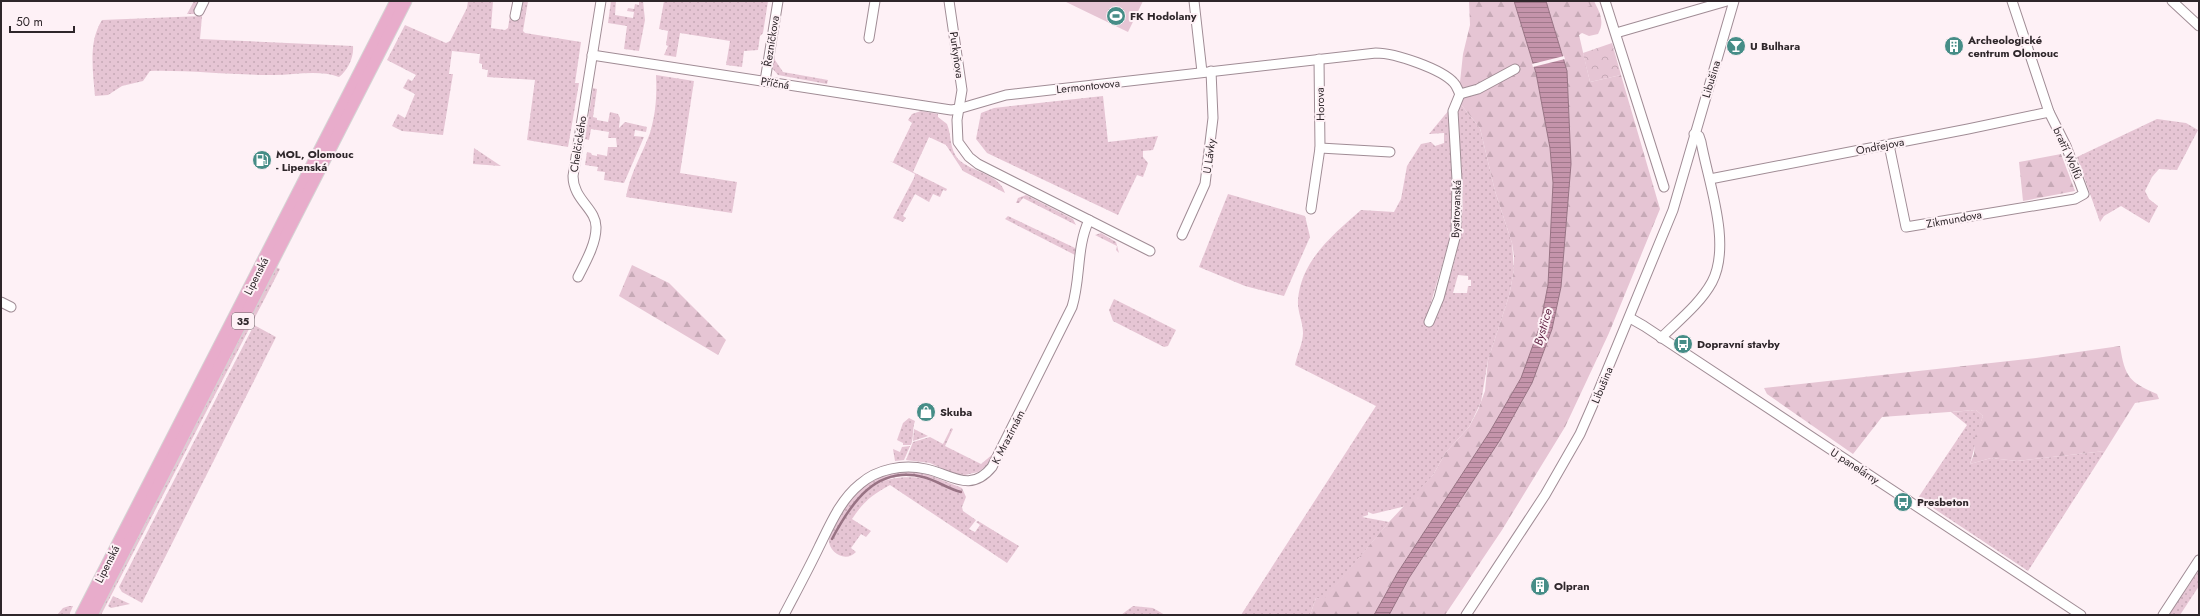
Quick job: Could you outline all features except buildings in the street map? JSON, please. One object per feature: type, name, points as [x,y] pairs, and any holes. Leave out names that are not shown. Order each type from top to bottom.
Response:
[{"type":"main road","name":"Lipenská","points":[[82,615],[396,1]]},
{"type":"main road","name":"Lipenská","points":[[92,615],[406,1]]},
{"type":"street","points":[[199,11],[204,1]]},
{"type":"street","points":[[515,16],[518,1]]},
{"type":"street","name":"Chelčického","points":[[578,277],[596,227],[593,216],[578,196],[572,184],[600,1]]},
{"type":"street","name":"Řezníčkova","points":[[765,82],[778,1]]},
{"type":"street","points":[[869,38],[875,1]]},
{"type":"street","name":"Purkyňova","points":[[949,1],[962,90],[958,109]]},
{"type":"street","name":"U Lávky","points":[[1182,235],[1205,184],[1213,113],[1194,1]]},
{"type":"street","points":[[1605,1],[1664,187]]},
{"type":"street","points":[[1616,33],[1727,1]]},
{"type":"street","name":"Libušina","points":[[1466,615],[1546,495],[1594,402],[1630,318],[1673,210],[1734,1]]},
{"type":"street","points":[[2012,1],[2049,112]]},
{"type":"street","points":[[2172,1],[2199,26]]},
{"type":"street","name":"Lermontovova","points":[[958,109],[1006,95],[1376,53],[1396,55],[1446,77],[1454,83],[1460,94]]},
{"type":"street","name":"Příčná","points":[[592,55],[944,109],[958,109]]},
{"type":"street","name":"Horova","points":[[1311,209],[1320,148],[1318,59]]},
{"type":"street","points":[[1460,94],[1478,89],[1515,69]]},
{"type":"street","name":"Bystrovanská","points":[[1429,322],[1439,298],[1456,234],[1457,180],[1453,111],[1460,94]]},
{"type":"street","points":[[958,109],[958,142],[969,157],[1150,251]]},
{"type":"street","name":"Ondřejova","points":[[1710,179],[2049,112]]},
{"type":"street","name":"bratří Wolfů","points":[[2049,112],[2066,146],[2084,194]]},
{"type":"street","points":[[1661,338],[1702,297],[1713,281],[1719,258],[1718,217],[1700,138],[1694,134]]},
{"type":"street","name":"Zikmundova","points":[[1888,145],[1906,227],[2075,199],[2084,194]]},
{"type":"street","points":[[1320,148],[1390,152]]},
{"type":"street","name":"K Mrazírnám","points":[[784,615],[840,507],[861,483],[884,471],[910,467],[926,469],[964,482],[983,475],[992,467],[1072,307],[1076,291],[1082,240],[1089,220]]},
{"type":"street","points":[[1,302],[11,307]]},
{"type":"street","name":"U panelárny","points":[[1630,318],[2081,615]]},
{"type":"street","points":[[2163,615],[2199,560]]},
{"type":"green space","points":[[194,1],[200,1],[197,14],[187,14]]},
{"type":"green space","points":[[468,1],[493,1],[491,28],[505,30],[508,28],[510,15],[520,17],[522,1],[528,1],[523,31],[525,33],[581,42],[575,83],[579,83],[568,147],[527,140],[535,80],[487,77],[488,70],[482,69],[482,64],[479,63],[480,54],[452,51],[449,74],[453,74],[443,135],[402,131],[392,126],[398,114],[405,118],[415,94],[403,88],[408,79],[412,81],[416,75],[387,60],[405,25],[446,43],[450,41],[467,8]]},
{"type":"green space","points":[[611,1],[616,1],[615,15],[633,18],[634,12],[627,11],[628,8],[634,9],[635,4],[639,5],[639,1],[643,1],[645,20],[639,51],[624,49],[627,26],[608,23]]},
{"type":"green space","points":[[664,1],[768,1],[763,33],[760,36],[758,50],[744,51],[742,67],[726,65],[730,41],[680,33],[676,57],[664,55],[668,46],[666,45],[668,31],[659,29]]},
{"type":"green space","name":"FK Hodolany","points":[[1064,1],[1143,1],[1128,32]]},
{"type":"green space","points":[[1469,1],[1514,1],[1536,73],[1550,147],[1553,183],[1548,286],[1540,326],[1521,378],[1489,433],[1398,572],[1374,615],[1310,615],[1316,598],[1324,599],[1389,522],[1433,475],[1446,452],[1469,427],[1478,410],[1485,391],[1488,360],[1509,296],[1514,270],[1514,256],[1512,243],[1495,191],[1480,128],[1458,101],[1463,54],[1470,25]]},
{"type":"green space","points":[[1546,1],[1594,1],[1601,18],[1600,30],[1598,34],[1589,36],[1582,33],[1579,35],[1590,82],[1621,75],[1660,209],[1609,333],[1565,427],[1502,530],[1445,615],[1389,615],[1409,578],[1500,440],[1532,383],[1552,329],[1561,287],[1571,164],[1567,71]]},
{"type":"green space","points":[[1568,1],[1588,1],[1590,6],[1572,12]]},
{"type":"green space","points":[[202,16],[200,39],[353,46],[351,59],[348,67],[339,77],[322,73],[269,75],[150,71],[143,81],[122,86],[108,95],[95,96],[92,57],[95,38],[102,20]]},
{"type":"green space","points":[[1612,43],[1621,75],[1590,82],[1583,53]]},
{"type":"green space","points":[[775,54],[775,60],[783,72],[828,80],[827,84],[778,75],[772,68]]},
{"type":"green space","points":[[656,75],[694,81],[680,173],[737,182],[732,213],[626,197],[630,180],[647,141],[654,118],[656,104]]},
{"type":"green space","points":[[593,88],[597,89],[593,117],[597,118],[597,120],[608,122],[610,112],[618,114],[620,118],[619,128],[625,122],[647,127],[646,132],[635,130],[634,136],[644,137],[624,183],[604,180],[605,172],[597,171],[598,167],[585,165],[587,152],[597,156],[597,154],[607,156],[608,147],[617,147],[616,138],[608,138],[609,132],[591,129],[589,140],[585,139]]},
{"type":"green space","points":[[1103,96],[1108,142],[1158,136],[1153,150],[1143,151],[1143,157],[1148,163],[1143,177],[1137,175],[1118,215],[987,153],[976,139],[981,113],[994,108]]},
{"type":"green space","points":[[1458,101],[1480,128],[1495,191],[1512,243],[1514,270],[1509,296],[1488,360],[1481,402],[1469,427],[1446,452],[1433,475],[1406,506],[1373,514],[1368,512],[1368,515],[1362,517],[1389,522],[1324,600],[1316,598],[1310,615],[1241,615],[1376,406],[1295,365],[1303,337],[1298,300],[1300,286],[1305,272],[1320,249],[1361,210],[1394,212],[1401,199],[1407,166],[1421,144],[1431,142],[1435,146],[1444,143],[1444,133],[1429,134],[1449,110],[1453,184],[1451,234],[1428,313],[1436,316],[1453,266],[1462,218],[1463,202]],"holes":[[[1458,275],[1468,276],[1468,280],[1471,280],[1471,286],[1468,286],[1467,293],[1453,293]]]},
{"type":"green space","points":[[921,111],[938,114],[938,117],[947,124],[949,128],[953,151],[958,159],[970,167],[991,177],[1002,187],[1005,193],[963,171],[946,145],[929,137],[913,172],[947,189],[946,191],[943,190],[940,197],[933,194],[929,202],[915,194],[903,216],[906,218],[903,222],[893,218],[915,174],[890,161],[893,162],[912,123],[908,120],[912,114]]},
{"type":"green space","points":[[2157,119],[2186,123],[2198,130],[2177,170],[2159,169],[2152,177],[2145,191],[2149,199],[2158,206],[2149,223],[2121,206],[2104,216],[2100,222],[2077,157]]},
{"type":"green space","points":[[474,148],[501,166],[473,164]]},
{"type":"green space","points":[[2061,154],[2075,191],[2023,201],[2019,162]]},
{"type":"green space","points":[[1228,194],[1305,216],[1310,237],[1284,296],[1245,286],[1199,267]]},
{"type":"green space","points":[[1026,195],[1073,219],[1076,225],[1023,198],[1019,203],[1016,203],[1018,198]]},
{"type":"green space","points":[[1008,216],[1075,248],[1075,255],[1005,219]]},
{"type":"green space","points":[[1101,233],[1116,242],[1119,253],[1116,250],[1117,246],[1095,235]]},
{"type":"green space","points":[[632,265],[669,283],[726,340],[718,355],[619,296]]},
{"type":"green space","points":[[276,267],[280,269],[101,615],[98,615]]},
{"type":"green space","points":[[1114,299],[1176,330],[1168,346],[1164,347],[1113,321],[1109,310]]},
{"type":"green space","points":[[254,325],[276,337],[142,603],[122,592],[119,587]]},
{"type":"green space","points":[[2120,346],[2124,365],[2130,377],[2140,386],[2157,394],[2159,399],[2135,403],[2105,451],[2017,461],[1991,458],[1970,464],[1974,454],[1975,437],[1983,416],[1976,410],[1882,417],[1853,454],[1767,394],[1764,388],[2036,358]]},
{"type":"green space","points":[[1976,410],[1983,416],[1970,464],[1991,458],[2017,461],[2105,451],[2028,571],[1918,498],[1967,425],[1951,412]]},
{"type":"green space","points":[[909,418],[915,421],[912,442],[911,445],[903,445],[903,443],[897,440],[903,423]]},
{"type":"green space","points":[[951,428],[953,429],[945,446],[981,464],[993,454],[991,460],[985,467],[978,472],[965,475],[952,473],[930,463],[906,460],[913,442],[930,437],[943,444]]},
{"type":"green space","points":[[914,429],[928,436],[913,441]]},
{"type":"green space","points":[[910,446],[904,460],[895,461],[893,449],[900,452],[902,447]]},
{"type":"green space","points":[[910,471],[924,473],[962,488],[966,497],[962,507],[963,511],[976,520],[969,529],[975,532],[980,525],[976,522],[978,521],[1019,546],[1007,563],[890,485],[869,499],[852,519],[871,531],[866,537],[861,534],[851,548],[856,552],[847,557],[838,555],[831,548],[829,539],[844,508],[858,491],[867,484],[887,475]],"holes":[[[915,475],[929,479],[905,477],[885,481],[900,476]],[[885,481],[875,485],[857,500],[865,491],[874,485]],[[852,506],[834,537],[840,524],[847,512]]]},
{"type":"green space","points":[[2199,570],[2199,586],[2180,615],[2169,615]]},
{"type":"green space","points":[[113,596],[130,604],[111,608],[108,606]]},
{"type":"green space","points":[[73,606],[69,615],[57,615],[63,608]]},
{"type":"green space","points":[[1133,606],[1153,608],[1165,615],[1121,615]]},
{"type":"water","name":"Bystřice","points":[[1514,1],[1546,1],[1567,71],[1571,164],[1561,287],[1552,329],[1532,383],[1500,440],[1409,578],[1389,615],[1374,615],[1398,572],[1489,433],[1521,378],[1540,326],[1548,285],[1553,183],[1550,148],[1536,73]]},
{"type":"pier","points":[[1564,56],[1565,59],[1533,67],[1532,64]]},
{"type":"waterway","points":[[832,539],[857,500],[867,490],[879,482],[892,477],[906,475],[923,477],[961,492]]},
{"type":"place","name":"FK Hodolany","points":[[1116,16]]},
{"type":"place","name":"U Bulhara","points":[[1736,46]]},
{"type":"place","name":"Archeologické centrum Olomouc","points":[[1954,46]]},
{"type":"place","name":"MOL, Olomouc - Lipenská","points":[[262,160]]},
{"type":"place","name":"Dopravní stavby","points":[[1683,344]]},
{"type":"place","name":"Skuba","points":[[926,412]]},
{"type":"place","name":"Presbeton","points":[[1903,502]]},
{"type":"place","name":"Olpran","points":[[1540,586]]}]
